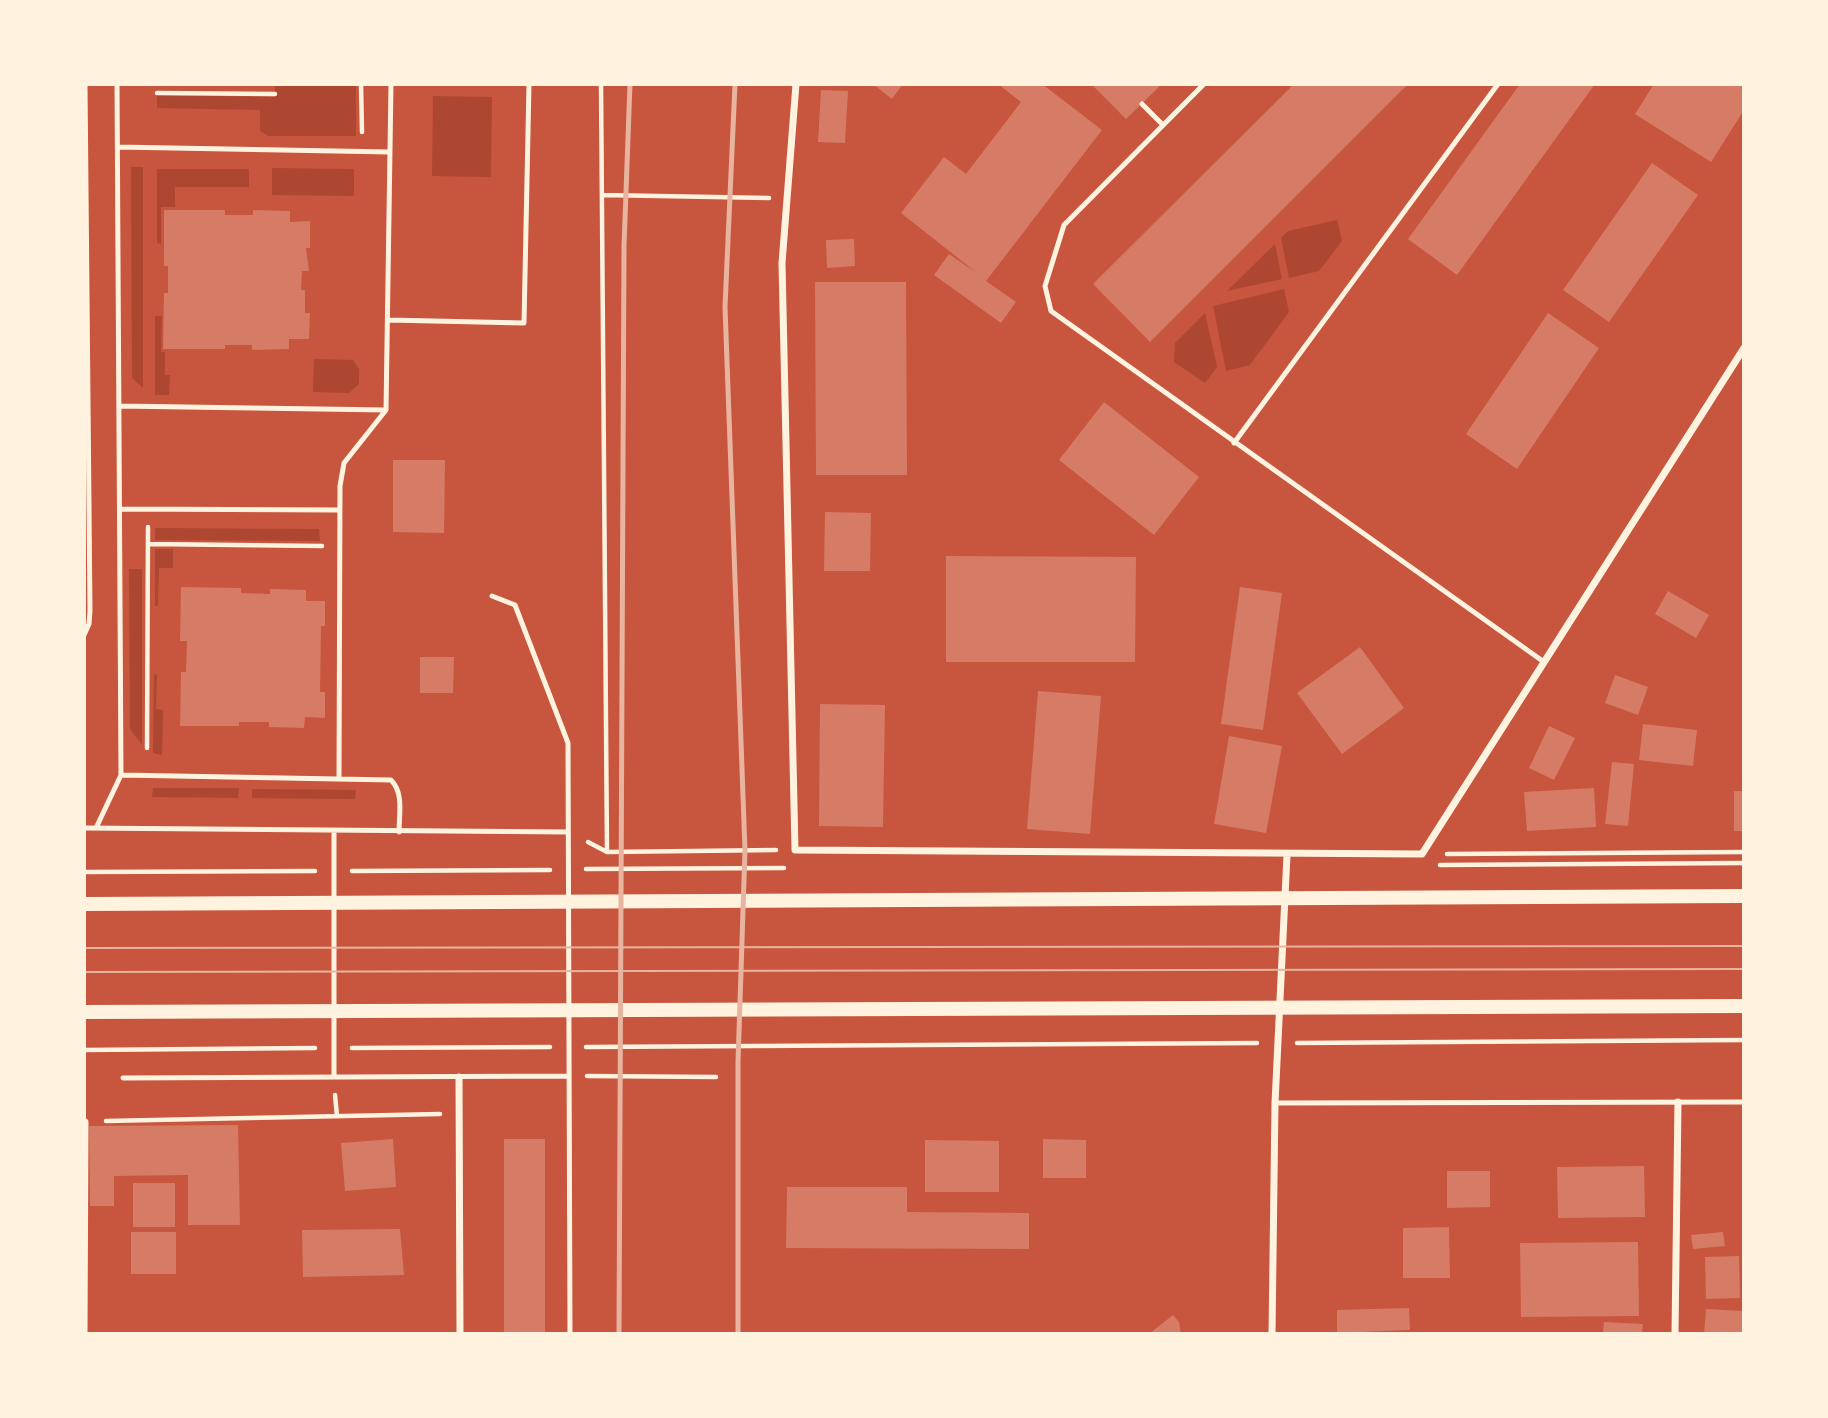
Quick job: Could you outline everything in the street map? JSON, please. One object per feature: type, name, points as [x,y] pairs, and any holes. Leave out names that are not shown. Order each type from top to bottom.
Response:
[{"type":"main road","points":[[84,904],[1744,896]]},
{"type":"main road","points":[[84,1012],[1744,1006]]},
{"type":"street","points":[[796,84],[782,276],[795,850],[1422,854],[1744,348]]},
{"type":"street","points":[[1272,1334],[1275,1103],[1287,855]]},
{"type":"street","points":[[459,1077],[460,1334]]},
{"type":"street","points":[[1675,1334],[1678,1102]]},
{"type":"street","points":[[84,1334],[85,1122]]},
{"type":"lane","points":[[84,635],[89,624],[90,611],[85,84]]},
{"type":"lane","points":[[96,828],[121,775],[117,84]]},
{"type":"lane","points":[[339,779],[340,510],[344,463],[386,410],[391,84]]},
{"type":"lane","points":[[388,320],[524,323],[529,84]]},
{"type":"lane","points":[[1204,84],[1063,225],[1045,286],[1051,311],[1544,662]]},
{"type":"lane","points":[[1234,443],[1498,84]]},
{"type":"lane","points":[[1142,104],[1163,125]]},
{"type":"lane","points":[[118,147],[390,152]]},
{"type":"lane","points":[[119,406],[386,410]]},
{"type":"lane","points":[[120,509],[340,510]]},
{"type":"lane","points":[[492,596],[515,606],[568,743],[570,1334]]},
{"type":"lane","points":[[121,775],[391,780],[398,787],[400,832]]},
{"type":"lane","points":[[84,828],[568,832]]},
{"type":"lane","points":[[334,831],[334,1077]]},
{"type":"lane","points":[[123,1078],[569,1076]]},
{"type":"lane","points":[[1275,1103],[1744,1102]]},
{"type":"path","points":[[361,84],[362,137]]},
{"type":"path","points":[[601,84],[607,852]]},
{"type":"path","points":[[157,93],[275,93]]},
{"type":"path","points":[[602,195],[787,199]]},
{"type":"path","points":[[147,748],[148,509]]},
{"type":"path","points":[[148,544],[340,546]]},
{"type":"path","points":[[568,832],[607,852],[795,850]]},
{"type":"path","points":[[1422,854],[1744,852]]},
{"type":"path","points":[[1284,1043],[1744,1040]]},
{"type":"path","points":[[572,1047],[1270,1043]]},
{"type":"path","points":[[349,1048],[558,1047]]},
{"type":"path","points":[[84,1050],[321,1048]]},
{"type":"path","points":[[569,1076],[716,1077]]},
{"type":"path","points":[[85,1122],[459,1114]]},
{"type":"shaded area","points":[[275,84],[356,84],[356,136],[268,136],[260,131],[260,110],[157,108],[157,95],[275,97]]},
{"type":"shaded area","points":[[433,96],[492,97],[491,177],[432,176]]},
{"type":"shaded area","points":[[131,167],[143,167],[143,388],[132,378]]},
{"type":"shaded area","points":[[272,168],[354,169],[354,196],[272,195]]},
{"type":"shaded area","points":[[157,169],[249,169],[249,187],[175,187],[175,207],[161,207],[161,244],[157,243]]},
{"type":"shaded area","points":[[1337,220],[1342,241],[1319,271],[1289,278],[1281,238],[1288,231]]},
{"type":"shaded area","points":[[1275,244],[1282,279],[1227,291]]},
{"type":"shaded area","points":[[1284,289],[1289,312],[1250,365],[1226,371],[1213,306]]},
{"type":"shaded area","points":[[1205,313],[1217,367],[1205,383],[1174,362],[1175,343]]},
{"type":"shaded area","points":[[155,316],[162,316],[161,352],[165,352],[165,375],[170,375],[169,395],[155,395]]},
{"type":"shaded area","points":[[314,359],[353,360],[359,369],[359,384],[349,393],[313,392]]},
{"type":"shaded area","points":[[155,528],[319,529],[320,541],[155,540]]},
{"type":"shaded area","points":[[155,549],[173,549],[173,568],[159,568],[158,606],[155,606]]},
{"type":"shaded area","points":[[129,569],[142,569],[142,745],[130,729]]},
{"type":"shaded area","points":[[154,674],[157,675],[156,709],[163,710],[162,755],[153,753]]},
{"type":"shaded area","points":[[153,788],[239,788],[238,798],[152,797]]},
{"type":"shaded area","points":[[252,789],[356,790],[355,799],[252,798]]},
{"type":"building","points":[[873,84],[903,84],[892,99]]},
{"type":"building","points":[[998,84],[1042,84],[1102,130],[986,281],[1016,302],[1001,323],[934,275],[949,254],[977,273],[901,213],[944,157],[966,174],[1021,102]]},
{"type":"building","points":[[1091,84],[1162,84],[1126,119]]},
{"type":"building","points":[[1294,84],[1408,84],[1150,342],[1093,284]]},
{"type":"building","points":[[1520,84],[1595,84],[1457,275],[1408,239]]},
{"type":"building","points":[[1654,84],[1744,84],[1744,110],[1711,162],[1635,114]]},
{"type":"building","points":[[821,90],[848,91],[845,143],[818,142]]},
{"type":"building","points":[[1652,163],[1698,195],[1609,322],[1563,290]]},
{"type":"building","points":[[164,210],[225,210],[225,215],[253,215],[253,210],[290,211],[290,222],[310,221],[310,248],[306,248],[309,271],[302,271],[301,290],[305,290],[305,313],[310,313],[309,339],[289,339],[289,349],[252,350],[252,345],[225,345],[225,349],[163,349],[164,293],[168,293],[168,266],[164,266]]},
{"type":"building","points":[[854,239],[855,266],[827,268],[826,240]]},
{"type":"building","points":[[815,282],[906,282],[907,475],[816,475]]},
{"type":"building","points":[[1548,313],[1599,348],[1517,469],[1466,434]]},
{"type":"building","points":[[1104,402],[1199,477],[1154,535],[1059,460]]},
{"type":"building","points":[[393,460],[445,460],[444,533],[393,532]]},
{"type":"building","points":[[825,512],[871,513],[870,571],[824,571]]},
{"type":"building","points":[[946,556],[1136,557],[1135,662],[946,662]]},
{"type":"building","points":[[181,587],[241,588],[241,593],[270,594],[270,589],[306,590],[306,601],[325,601],[325,626],[321,626],[320,692],[325,692],[325,718],[305,717],[304,728],[269,727],[269,722],[239,722],[239,726],[180,726],[181,672],[186,672],[187,641],[180,641]]},
{"type":"building","points":[[1240,587],[1282,593],[1263,730],[1221,724]]},
{"type":"building","points":[[1668,591],[1709,615],[1696,638],[1655,614]]},
{"type":"building","points":[[1360,647],[1404,708],[1342,754],[1297,693]]},
{"type":"building","points":[[420,657],[454,657],[453,693],[420,693]]},
{"type":"building","points":[[1615,675],[1648,687],[1638,715],[1605,703]]},
{"type":"building","points":[[1038,691],[1101,696],[1090,834],[1027,829]]},
{"type":"building","points":[[820,704],[885,705],[883,827],[819,826]]},
{"type":"building","points":[[1643,724],[1697,730],[1693,766],[1639,760]]},
{"type":"building","points":[[1549,726],[1575,738],[1554,780],[1529,768]]},
{"type":"building","points":[[1229,736],[1282,746],[1266,833],[1214,824]]},
{"type":"building","points":[[1612,762],[1634,764],[1628,826],[1605,824]]},
{"type":"building","points":[[1594,788],[1596,827],[1527,831],[1524,792]]},
{"type":"building","points":[[1734,791],[1744,791],[1744,831],[1734,831]]},
{"type":"building","points":[[238,1125],[240,1225],[188,1225],[188,1175],[114,1176],[114,1206],[90,1206],[89,1126]]},
{"type":"building","points":[[393,1139],[396,1187],[345,1191],[341,1143]]},
{"type":"building","points":[[504,1139],[545,1139],[545,1334],[504,1334]]},
{"type":"building","points":[[1043,1139],[1086,1140],[1086,1178],[1043,1178]]},
{"type":"building","points":[[925,1140],[999,1141],[999,1192],[925,1192]]},
{"type":"building","points":[[1644,1166],[1645,1217],[1558,1218],[1557,1167]]},
{"type":"building","points":[[1447,1171],[1490,1171],[1490,1207],[1447,1208]]},
{"type":"building","points":[[133,1183],[175,1183],[175,1227],[133,1227]]},
{"type":"building","points":[[787,1187],[907,1187],[907,1212],[1029,1213],[1029,1249],[786,1248]]},
{"type":"building","points":[[1449,1227],[1450,1278],[1403,1278],[1403,1228]]},
{"type":"building","points":[[400,1229],[404,1275],[303,1277],[302,1230]]},
{"type":"building","points":[[131,1232],[176,1232],[176,1274],[131,1274]]},
{"type":"building","points":[[1723,1232],[1725,1246],[1693,1249],[1691,1235]]},
{"type":"building","points":[[1638,1242],[1639,1316],[1521,1317],[1520,1243]]},
{"type":"building","points":[[1739,1256],[1740,1298],[1706,1299],[1705,1257]]},
{"type":"building","points":[[1409,1308],[1410,1330],[1337,1333],[1337,1310]]},
{"type":"building","points":[[1706,1309],[1744,1311],[1744,1334],[1704,1334]]},
{"type":"building","points":[[1173,1315],[1179,1322],[1181,1334],[1149,1334]]},
{"type":"building","points":[[1604,1322],[1643,1324],[1642,1334],[1603,1334]]},
{"type":"tram line","points":[[84,948],[1744,946]]},
{"type":"tram line","points":[[84,972],[1744,969]]},
{"type":"railway","points":[[619,1334],[624,246],[630,84]]},
{"type":"railway","points":[[735,84],[725,307],[745,850],[738,1062],[738,1334]]}]
